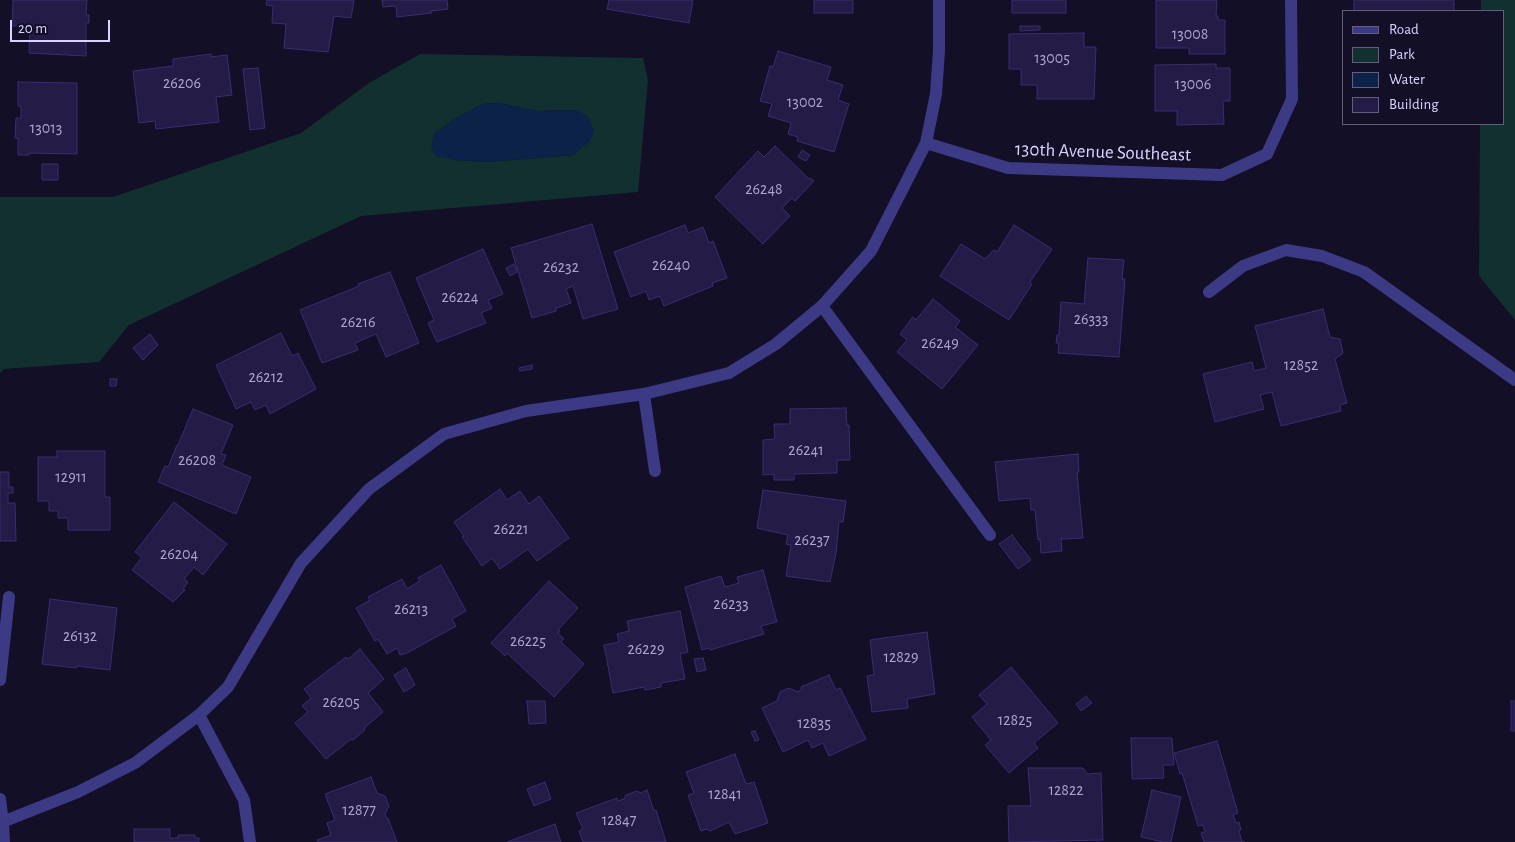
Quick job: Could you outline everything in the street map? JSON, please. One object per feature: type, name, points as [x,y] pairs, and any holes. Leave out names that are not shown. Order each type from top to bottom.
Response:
[{"type":"street","points":[[2,823],[78,792],[135,763],[199,715],[228,687],[301,563],[369,489],[444,434],[526,411],[644,394],[728,373],[776,344],[822,306],[871,251],[926,143],[936,94],[939,51],[939,0]]},
{"type":"street","name":"130th Avenue Southeast","points":[[926,143],[1008,168],[1222,175],[1267,154],[1292,99],[1291,0]]},
{"type":"street","points":[[1209,292],[1243,266],[1286,250],[1322,256],[1364,272],[1515,380]]},
{"type":"street","points":[[822,306],[990,535]]},
{"type":"street","points":[[644,394],[655,471]]},
{"type":"street","points":[[0,680],[9,597]]},
{"type":"street","points":[[199,715],[244,800],[250,842]]},
{"type":"street","points":[[0,800],[4,842]]},
{"type":"green space","points":[[1481,0],[1515,0],[1515,320],[1479,276],[1480,125],[1505,125],[1505,10],[1481,10]]},
{"type":"green space","points":[[420,54],[643,58],[648,80],[638,192],[361,216],[129,325],[99,362],[4,369],[0,373],[0,197],[113,197],[301,133],[369,83]],"holes":[[[498,103],[537,111],[576,110],[574,155],[487,162],[455,160],[434,134],[453,120],[482,104]]]},
{"type":"water","points":[[498,103],[537,111],[576,110],[588,116],[594,130],[590,141],[574,155],[487,162],[455,160],[436,156],[431,147],[434,134],[453,120],[482,104]]},
{"type":"building","points":[[13,0],[87,0],[86,15],[89,15],[89,23],[86,23],[86,56],[29,53],[30,26],[12,26]]},
{"type":"building","points":[[267,0],[354,0],[351,18],[334,16],[328,52],[284,48],[286,24],[272,23],[273,6],[266,5]]},
{"type":"building","points":[[382,0],[447,0],[448,9],[397,17],[396,6],[383,7]]},
{"type":"building","points":[[609,0],[693,0],[689,23],[607,9]]},
{"type":"building","points":[[814,0],[853,0],[853,13],[814,13]]},
{"type":"building","points":[[1012,0],[1066,0],[1066,13],[1012,13]]},
{"type":"building","points":[[1156,0],[1217,0],[1216,16],[1218,16],[1218,20],[1225,20],[1225,54],[1189,54],[1189,48],[1156,48]]},
{"type":"building","points":[[1354,0],[1454,0],[1454,10],[1354,10]]},
{"type":"building","points":[[1020,26],[1040,26],[1040,30],[1020,31]]},
{"type":"building","points":[[1084,33],[1084,47],[1096,47],[1094,99],[1037,99],[1037,85],[1021,85],[1021,69],[1009,69],[1009,34]]},
{"type":"building","points":[[778,51],[831,67],[827,80],[843,85],[838,100],[849,104],[834,152],[797,141],[798,137],[788,134],[791,123],[768,116],[772,104],[760,101],[770,66],[773,67]]},
{"type":"building","points":[[211,54],[211,57],[227,55],[232,95],[216,97],[219,122],[156,129],[155,121],[139,123],[133,71],[173,66],[173,59]]},
{"type":"building","points":[[1216,64],[1216,68],[1230,68],[1230,101],[1223,101],[1224,124],[1177,125],[1177,111],[1155,111],[1155,65]]},
{"type":"building","points":[[258,68],[265,128],[250,130],[243,69]]},
{"type":"building","points":[[18,82],[77,83],[77,154],[29,153],[29,155],[18,155],[18,138],[15,138],[16,118],[21,118],[21,106],[18,106]]},
{"type":"building","points":[[775,146],[809,179],[814,181],[795,201],[792,198],[782,208],[790,216],[763,244],[715,197],[758,151],[764,157]]},
{"type":"building","points":[[802,150],[810,155],[806,161],[798,157]]},
{"type":"building","points":[[42,164],[58,164],[58,180],[42,180]]},
{"type":"building","points":[[592,224],[618,309],[583,319],[573,286],[566,289],[571,303],[556,308],[556,311],[532,318],[511,248]]},
{"type":"building","points":[[685,225],[688,233],[703,227],[709,243],[713,241],[727,278],[712,283],[713,286],[664,306],[660,296],[649,300],[646,291],[631,297],[614,252]]},
{"type":"building","points":[[1014,225],[1052,249],[1030,282],[1032,284],[1009,320],[940,276],[961,244],[985,259],[994,250],[997,252]]},
{"type":"building","points":[[483,249],[503,294],[488,300],[492,308],[481,313],[486,323],[437,342],[428,323],[434,320],[416,278]]},
{"type":"building","points":[[1088,258],[1124,260],[1122,279],[1125,279],[1119,357],[1058,353],[1059,343],[1056,343],[1057,335],[1059,335],[1061,302],[1084,304]]},
{"type":"building","points":[[514,264],[517,272],[510,276],[506,268]]},
{"type":"building","points":[[390,272],[419,343],[386,357],[376,334],[355,343],[358,350],[322,363],[300,310]]},
{"type":"building","points":[[933,299],[960,321],[955,327],[978,345],[942,389],[897,352],[907,340],[900,334],[913,317],[916,320]]},
{"type":"building","points":[[1323,309],[1330,337],[1340,339],[1343,353],[1335,359],[1347,403],[1340,405],[1341,411],[1281,426],[1272,392],[1260,395],[1264,409],[1215,422],[1203,374],[1252,362],[1254,371],[1266,368],[1255,326]]},
{"type":"building","points":[[281,333],[292,356],[298,353],[316,389],[270,414],[266,405],[255,410],[251,402],[236,409],[216,365]]},
{"type":"building","points":[[150,334],[158,345],[143,360],[133,348]]},
{"type":"building","points":[[532,365],[532,369],[520,371],[519,368]]},
{"type":"building","points":[[110,379],[117,379],[116,386],[110,386]]},
{"type":"building","points":[[846,408],[847,425],[849,425],[850,460],[837,460],[837,473],[794,474],[794,480],[774,480],[774,474],[763,475],[763,440],[775,439],[774,424],[790,424],[790,409]]},
{"type":"building","points":[[193,409],[233,425],[221,454],[226,455],[222,465],[251,477],[236,514],[158,482],[165,466],[168,467]]},
{"type":"building","points":[[57,451],[105,451],[105,497],[110,497],[110,530],[68,530],[68,518],[58,518],[58,511],[49,511],[49,501],[38,501],[38,457],[57,457]]},
{"type":"building","points":[[1078,454],[1079,472],[1077,472],[1083,538],[1061,538],[1062,551],[1041,553],[1035,510],[1031,510],[1030,498],[999,501],[995,462]]},
{"type":"building","points":[[0,472],[9,472],[9,487],[13,487],[13,493],[8,493],[8,503],[15,503],[16,541],[0,541]]},
{"type":"building","points":[[500,489],[507,500],[520,491],[529,504],[539,496],[569,538],[537,561],[528,549],[500,569],[492,558],[482,566],[454,522]]},
{"type":"building","points":[[763,490],[846,501],[843,522],[839,522],[836,553],[830,582],[786,576],[791,545],[786,544],[788,535],[757,528]]},
{"type":"building","points":[[174,502],[227,544],[203,575],[194,567],[184,579],[188,582],[183,589],[185,590],[173,602],[132,570],[142,557],[135,552]]},
{"type":"building","points":[[1012,535],[1031,560],[1018,569],[999,544]]},
{"type":"building","points":[[441,565],[466,611],[452,619],[456,626],[407,653],[400,655],[397,648],[387,654],[378,639],[375,641],[356,608],[370,600],[368,597],[402,579],[407,589],[420,581],[418,578]]},
{"type":"building","points":[[763,570],[777,622],[761,626],[764,634],[710,650],[709,648],[702,650],[685,587],[721,576],[725,587],[739,583],[737,577]]},
{"type":"building","points":[[549,581],[578,608],[558,630],[560,631],[558,633],[564,639],[561,642],[584,664],[554,697],[507,653],[505,656],[491,643]]},
{"type":"building","points":[[50,599],[117,608],[110,670],[42,664]]},
{"type":"building","points":[[680,611],[688,652],[680,654],[685,679],[661,683],[661,687],[645,690],[644,687],[613,693],[604,645],[619,642],[617,634],[629,631],[627,621]]},
{"type":"building","points":[[927,632],[935,694],[907,699],[908,708],[872,712],[867,676],[874,675],[870,640]]},
{"type":"building","points":[[360,649],[384,679],[368,693],[383,712],[353,740],[351,739],[326,759],[295,723],[308,712],[302,706],[311,698],[304,689],[346,657],[348,659]]},
{"type":"building","points":[[703,658],[706,670],[697,672],[694,659]]},
{"type":"building","points":[[1011,667],[1058,723],[1034,743],[1038,748],[1009,773],[985,745],[991,740],[972,717],[987,704],[979,695]]},
{"type":"building","points":[[406,668],[415,685],[404,692],[394,675]]},
{"type":"building","points":[[829,675],[836,690],[840,688],[866,739],[829,756],[823,743],[812,748],[808,740],[783,752],[762,708],[777,701],[780,692],[789,688],[798,692],[802,689],[801,687]]},
{"type":"building","points":[[1086,696],[1092,703],[1081,711],[1076,704]]},
{"type":"building","points":[[527,701],[545,701],[546,723],[529,724]]},
{"type":"building","points":[[1511,701],[1515,701],[1515,731],[1511,731]]},
{"type":"building","points":[[755,731],[759,740],[755,741],[751,732]]},
{"type":"building","points":[[1131,738],[1172,738],[1174,765],[1163,765],[1164,778],[1132,779]]},
{"type":"building","points":[[1217,741],[1238,813],[1233,815],[1236,823],[1239,822],[1242,842],[1204,842],[1201,833],[1205,832],[1203,825],[1198,826],[1174,753]]},
{"type":"building","points":[[735,754],[746,784],[754,782],[768,823],[735,834],[729,822],[710,831],[707,829],[701,831],[688,795],[694,793],[686,772]]},
{"type":"building","points":[[1028,768],[1083,768],[1087,774],[1101,773],[1103,840],[1009,842],[1008,806],[1031,806]]},
{"type":"building","points":[[371,777],[377,793],[385,796],[389,806],[385,814],[397,842],[318,842],[317,840],[331,835],[327,823],[335,820],[325,794]]},
{"type":"building","points":[[545,782],[551,799],[534,806],[527,789]]},
{"type":"building","points":[[647,790],[654,811],[656,810],[666,842],[583,842],[579,831],[583,829],[576,813],[617,798],[618,801],[624,799],[626,795],[637,791],[641,793]]},
{"type":"building","points":[[1152,790],[1181,797],[1171,842],[1141,837]]},
{"type":"building","points":[[555,824],[561,842],[507,842]]},
{"type":"building","points":[[134,829],[170,829],[170,838],[178,838],[178,835],[195,835],[195,838],[199,838],[199,842],[134,842]]}]
